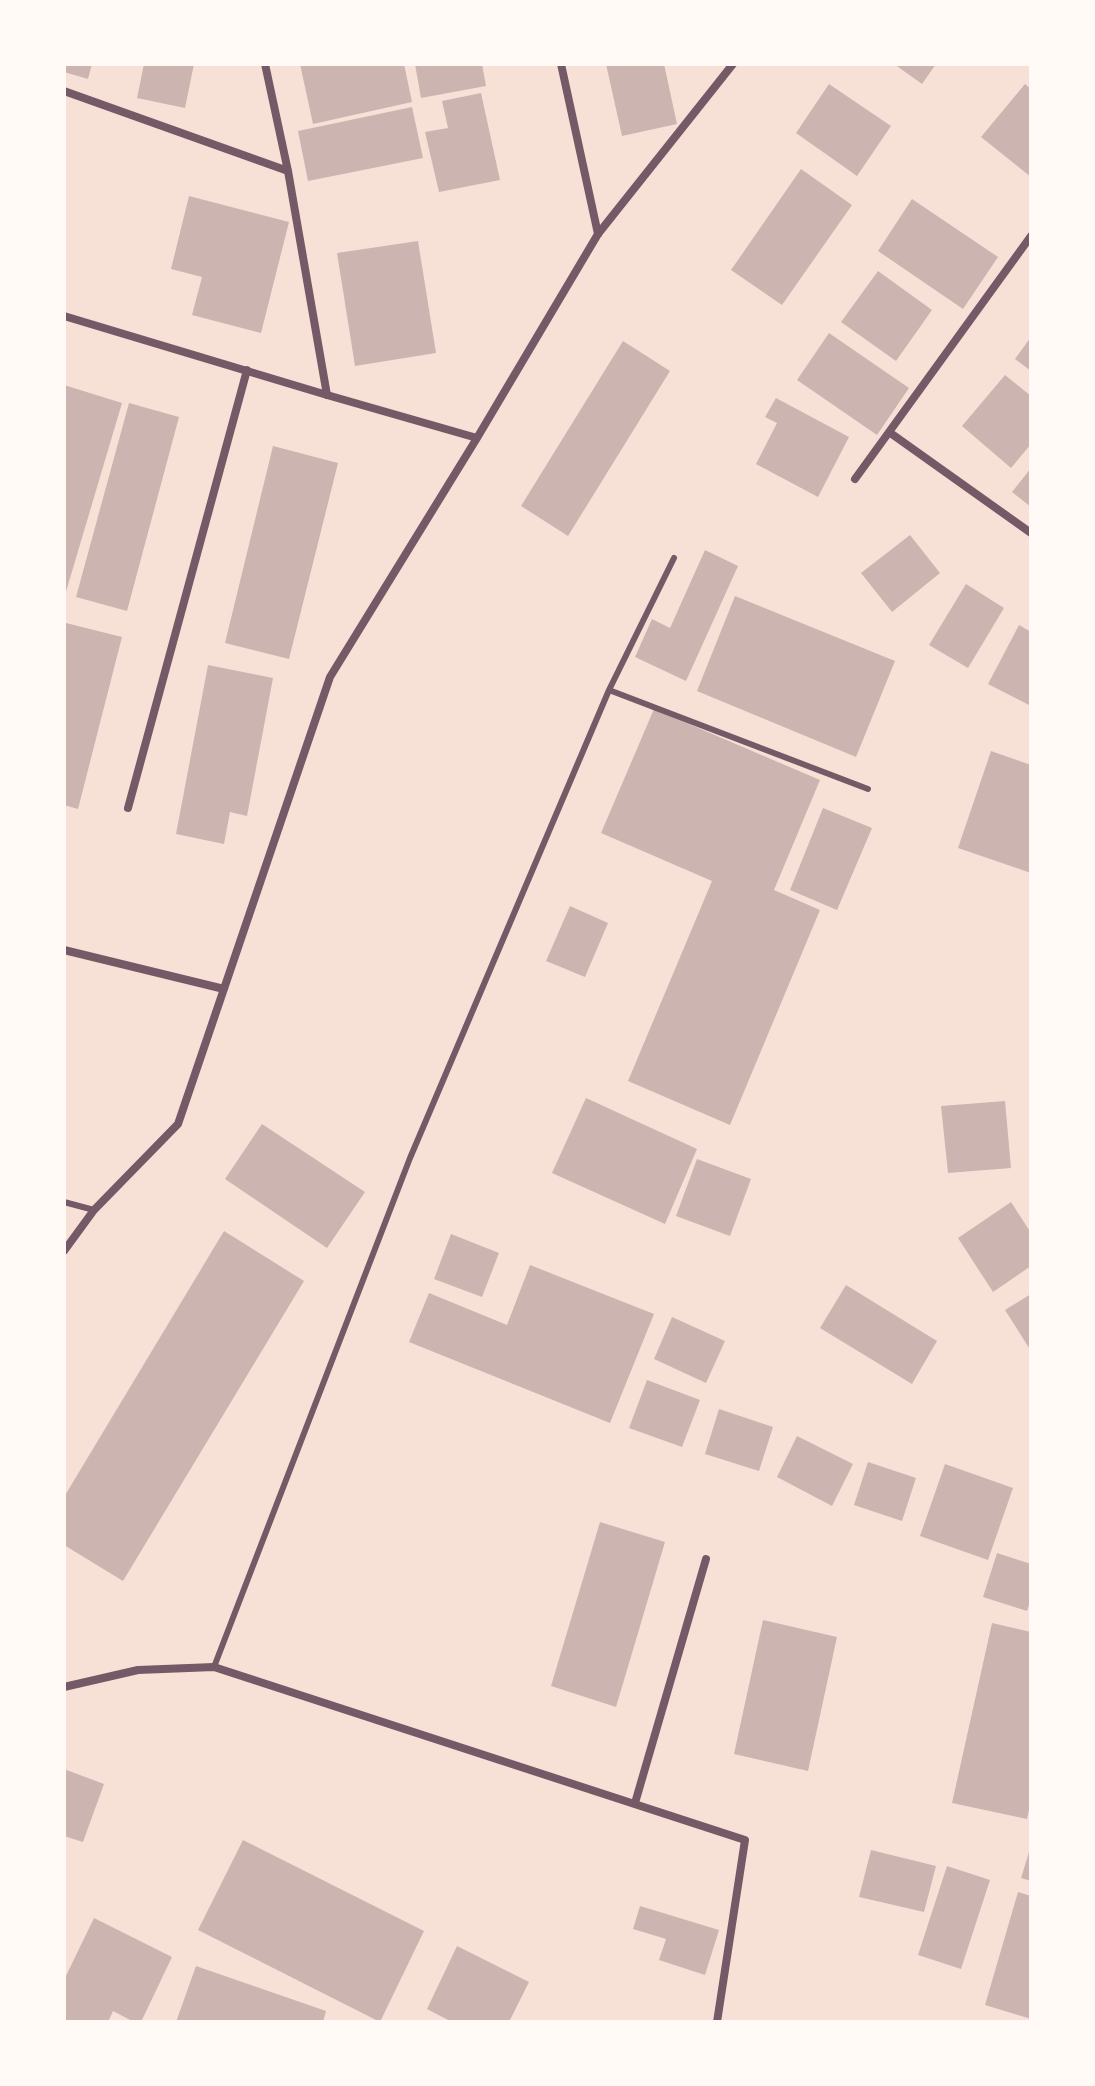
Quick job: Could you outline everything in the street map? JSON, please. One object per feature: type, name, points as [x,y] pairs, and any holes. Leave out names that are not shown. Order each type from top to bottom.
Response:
[{"type":"street","points":[[265,64],[288,171],[327,395]]},
{"type":"street","points":[[561,64],[598,234]]},
{"type":"street","points":[[64,1251],[94,1210],[178,1124],[330,677],[598,234],[733,64]]},
{"type":"street","points":[[64,91],[288,171]]},
{"type":"street","points":[[855,479],[1031,236]]},
{"type":"street","points":[[64,316],[477,438]]},
{"type":"street","points":[[128,808],[247,370]]},
{"type":"street","points":[[889,432],[1031,533]]},
{"type":"street","points":[[64,950],[224,989]]},
{"type":"street","points":[[635,1803],[706,1559]]},
{"type":"street","points":[[64,1687],[138,1670],[214,1667],[745,1840],[717,2022]]},
{"type":"lane","points":[[214,1667],[410,1158],[609,690],[674,558]]},
{"type":"lane","points":[[609,690],[868,789]]},
{"type":"lane","points":[[64,1202],[94,1210]]},
{"type":"building","points":[[64,64],[92,64],[88,79],[64,72]]},
{"type":"building","points":[[144,64],[194,64],[185,108],[137,98]]},
{"type":"building","points":[[300,64],[404,64],[412,102],[313,124]]},
{"type":"building","points":[[415,64],[482,64],[486,86],[421,98]]},
{"type":"building","points":[[606,64],[664,64],[677,124],[622,136]]},
{"type":"building","points":[[894,64],[936,64],[922,84]]},
{"type":"building","points":[[829,84],[891,126],[857,176],[796,133]]},
{"type":"building","points":[[1025,84],[1031,89],[1031,177],[981,137]]},
{"type":"building","points":[[481,93],[500,180],[439,192],[425,132],[448,128],[442,101]]},
{"type":"building","points":[[412,107],[423,158],[308,181],[298,131]]},
{"type":"building","points":[[801,169],[852,205],[782,305],[731,270]]},
{"type":"building","points":[[189,196],[289,222],[261,333],[192,315],[202,277],[171,269]]},
{"type":"building","points":[[912,199],[998,257],[963,309],[878,251]]},
{"type":"building","points":[[418,241],[436,353],[355,366],[337,253]]},
{"type":"building","points":[[878,271],[932,310],[896,361],[841,322]]},
{"type":"building","points":[[829,333],[909,388],[877,435],[797,380]]},
{"type":"building","points":[[1031,337],[1031,371],[1015,359]]},
{"type":"building","points":[[623,341],[670,371],[568,536],[521,506]]},
{"type":"building","points":[[1005,375],[1031,396],[1031,444],[1011,468],[962,426]]},
{"type":"building","points":[[64,385],[122,403],[65,595],[64,595]]},
{"type":"building","points":[[776,398],[849,437],[818,497],[756,464],[777,423],[765,417]]},
{"type":"building","points":[[129,403],[179,417],[127,611],[76,597]]},
{"type":"building","points":[[273,446],[338,463],[289,659],[225,643]]},
{"type":"building","points":[[1031,468],[1031,507],[1012,492]]},
{"type":"building","points":[[910,535],[940,573],[892,612],[861,573]]},
{"type":"building","points":[[705,550],[738,566],[686,681],[635,657],[652,619],[670,628]]},
{"type":"building","points":[[966,584],[1004,608],[968,668],[929,645]]},
{"type":"building","points":[[735,596],[895,661],[856,757],[697,691]]},
{"type":"building","points":[[66,623],[122,637],[78,809],[64,805]]},
{"type":"building","points":[[1019,625],[1031,632],[1031,706],[988,684]]},
{"type":"building","points":[[208,665],[273,678],[247,816],[230,812],[224,844],[176,834]]},
{"type":"building","points":[[654,709],[820,780],[774,890],[820,910],[730,1125],[628,1081],[712,881],[601,833]]},
{"type":"building","points":[[991,751],[1031,765],[1031,873],[958,848]]},
{"type":"building","points":[[823,808],[872,828],[837,910],[790,890]]},
{"type":"building","points":[[570,906],[608,923],[585,977],[546,961]]},
{"type":"building","points":[[586,1098],[697,1149],[665,1224],[552,1173]]},
{"type":"building","points":[[1005,1101],[1011,1168],[948,1173],[941,1106]]},
{"type":"building","points":[[262,1124],[365,1192],[327,1248],[225,1179]]},
{"type":"building","points":[[697,1159],[751,1179],[730,1236],[676,1216]]},
{"type":"building","points":[[1011,1202],[1031,1233],[1031,1266],[993,1292],[958,1238]]},
{"type":"building","points":[[224,1231],[304,1281],[123,1581],[64,1545],[64,1497]]},
{"type":"building","points":[[451,1234],[499,1253],[482,1297],[434,1279]]},
{"type":"building","points":[[530,1265],[654,1314],[610,1423],[409,1342],[429,1293],[507,1325]]},
{"type":"building","points":[[846,1285],[937,1341],[912,1384],[820,1328]]},
{"type":"building","points":[[1031,1294],[1031,1351],[1005,1310]]},
{"type":"building","points":[[672,1317],[725,1341],[706,1383],[654,1359]]},
{"type":"building","points":[[647,1380],[700,1400],[682,1447],[629,1428]]},
{"type":"building","points":[[719,1409],[773,1427],[759,1471],[705,1454]]},
{"type":"building","points":[[797,1436],[853,1464],[832,1506],[777,1477]]},
{"type":"building","points":[[868,1462],[916,1478],[902,1521],[854,1505]]},
{"type":"building","points":[[945,1464],[1013,1488],[988,1560],[920,1536]]},
{"type":"building","points":[[600,1522],[665,1542],[616,1707],[551,1686]]},
{"type":"building","points":[[997,1553],[1031,1564],[1031,1599],[1027,1611],[983,1597]]},
{"type":"building","points":[[763,1620],[837,1637],[808,1771],[734,1754]]},
{"type":"building","points":[[992,1623],[1031,1632],[1031,1801],[1027,1819],[952,1803]]},
{"type":"building","points":[[64,1769],[104,1784],[83,1842],[64,1836]]},
{"type":"building","points":[[243,1840],[424,1931],[380,2022],[198,1930]]},
{"type":"building","points":[[1031,1849],[1031,1881],[1021,1878]]},
{"type":"building","points":[[871,1850],[936,1866],[924,1912],[859,1897]]},
{"type":"building","points":[[947,1866],[990,1880],[961,1969],[918,1955]]},
{"type":"building","points":[[1018,1892],[1031,1896],[1031,2019],[985,2005]]},
{"type":"building","points":[[640,1906],[719,1930],[705,1975],[659,1960],[666,1939],[633,1929]]},
{"type":"building","points":[[94,1918],[172,1957],[141,2022],[134,2022],[113,2011],[108,2022],[64,2022],[64,1980]]},
{"type":"building","points":[[457,1946],[529,1982],[509,2022],[452,2022],[427,2009]]},
{"type":"building","points":[[196,1966],[326,2011],[323,2022],[176,2022]]}]
